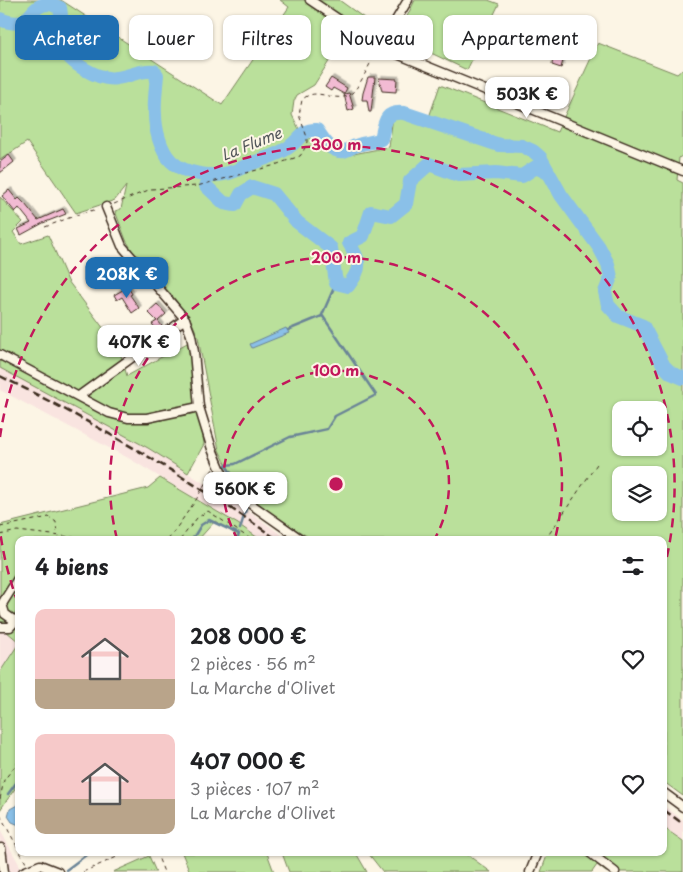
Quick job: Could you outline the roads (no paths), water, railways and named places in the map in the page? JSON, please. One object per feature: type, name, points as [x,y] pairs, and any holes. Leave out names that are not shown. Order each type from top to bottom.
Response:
[{"type":"street","points":[[310,0],[332,15]]},
{"type":"street","points":[[399,15],[408,0]]},
{"type":"street","points":[[412,60],[683,171]]},
{"type":"street","points":[[106,207],[122,246],[185,319],[192,335],[198,407],[217,463],[225,480],[235,493],[296,536]]},
{"type":"street","points":[[79,396],[185,319]]},
{"type":"street","points":[[0,355],[110,413],[128,418],[147,418],[198,407]]},
{"type":"street","points":[[15,583],[2,604],[5,614],[15,618]]},
{"type":"street","points":[[0,627],[10,627],[15,621]]},
{"type":"street","points":[[667,796],[683,807]]},
{"type":"street","points":[[1,848],[4,872]]},
{"type":"street","points":[[530,872],[536,856]]},
{"type":"street","points":[[594,856],[615,872]]},
{"type":"street","points":[[26,870],[40,865],[58,872]]},
{"type":"water","points":[[286,328],[289,333],[252,348],[250,344]]},
{"type":"water","points":[[15,806],[15,823],[8,816],[10,809]]},
{"type":"waterway","name":"La Flume","points":[[0,19],[19,23],[29,17],[36,8],[52,4],[60,8],[63,47],[71,59],[85,70],[109,78],[144,71],[154,71],[157,75],[155,120],[161,145],[167,156],[176,165],[198,174],[214,175],[232,172],[285,150],[304,133],[312,130],[317,130],[331,148],[339,151],[346,150],[381,139],[386,119],[397,113],[404,113],[499,145],[522,146],[533,151],[540,157],[561,195],[599,247],[608,264],[611,277],[605,292],[608,305],[618,316],[643,326],[664,366],[671,373],[683,378]]},
{"type":"waterway","points":[[206,186],[224,203],[235,205],[241,194],[252,187],[274,194],[297,222],[331,248],[336,283],[348,286],[358,269],[358,260],[349,243],[363,236],[371,212],[391,216],[406,204],[410,181],[429,164],[458,175],[496,173],[522,176],[536,167],[548,173]]},
{"type":"waterway","points":[[241,490],[226,465],[235,464],[290,437],[327,429],[335,416],[376,395],[322,315],[336,283]]},
{"type":"waterway","points":[[288,330],[322,316]]},
{"type":"waterway","points":[[240,529],[247,506]]},
{"type":"waterway","points":[[194,536],[201,525],[209,520],[239,534],[238,536]]},
{"type":"waterway","points":[[8,794],[15,784]]},
{"type":"waterway","points":[[66,870],[85,856]]},
{"type":"railway","points":[[0,376],[72,413],[142,453],[211,495],[272,536]]},
{"type":"railway","points":[[667,812],[683,824]]}]
